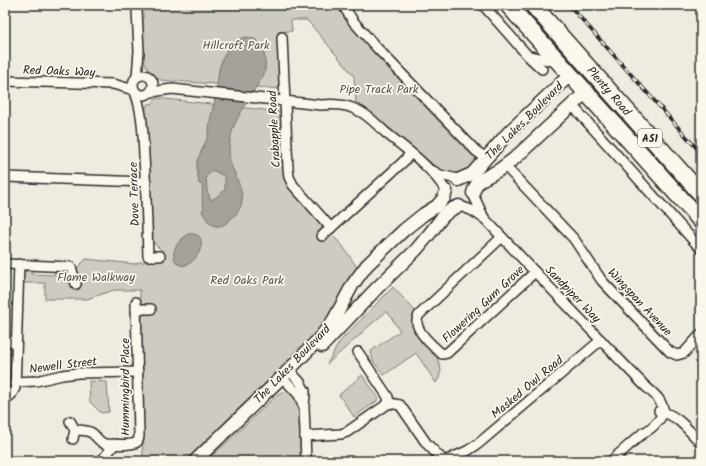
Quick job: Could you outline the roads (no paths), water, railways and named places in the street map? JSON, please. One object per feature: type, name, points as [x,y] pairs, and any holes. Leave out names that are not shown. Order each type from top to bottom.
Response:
[{"type":"highway","name":"Plenty Road","points":[[508,5],[701,221]]},
{"type":"highway","name":"Plenty Road","points":[[533,5],[701,194]]},
{"type":"highway","points":[[571,74],[584,63]]},
{"type":"highway","points":[[586,92],[600,80]]},
{"type":"street","points":[[342,5],[353,21],[376,48],[476,151],[486,158],[500,162],[505,166]]},
{"type":"street","points":[[483,5],[528,56],[542,69]]},
{"type":"street","points":[[132,6],[137,10],[139,51],[136,79],[133,83],[135,91],[140,95],[172,89],[321,105],[349,111],[378,126],[429,168],[440,175],[467,182],[470,185],[473,194],[470,201],[467,204],[454,206],[448,200],[446,191],[429,168]]},
{"type":"street","name":"Crabapple Road","points":[[282,37],[289,177],[295,187],[331,228]]},
{"type":"street","points":[[139,51],[144,66],[154,86],[149,94]]},
{"type":"street","points":[[528,56],[559,62]]},
{"type":"street","name":"The Lakes Boulevard","points":[[458,179],[472,174],[513,128],[571,74]]},
{"type":"street","points":[[136,79],[142,75],[172,89]]},
{"type":"street","name":"Red Oaks Way","points":[[5,81],[113,84],[136,79]]},
{"type":"street","name":"Red Oaks Way","points":[[113,84],[135,91]]},
{"type":"street","name":"Dove Terrace","points":[[135,91],[142,118],[146,182],[148,256],[160,256]]},
{"type":"street","name":"The Lakes Boulevard","points":[[473,194],[479,182],[505,166],[586,92]]},
{"type":"street","name":"Dove Terrace","points":[[142,118],[149,94]]},
{"type":"street","points":[[572,105],[701,248]]},
{"type":"street","points":[[322,236],[411,153]]},
{"type":"street","name":"Wingspan Avenue","points":[[505,166],[574,239],[602,281],[670,352],[677,355],[684,353],[701,334]]},
{"type":"street","points":[[5,177],[146,182]]},
{"type":"street","points":[[446,191],[450,183],[458,179]]},
{"type":"street","name":"The Lakes Boulevard","points":[[202,461],[241,425],[288,376],[333,321],[358,276],[367,265],[404,230],[437,206],[444,198],[446,191]]},
{"type":"street","name":"Sandpiper Way","points":[[473,194],[485,219]]},
{"type":"street","name":"The Lakes Boulevard","points":[[194,461],[334,335],[368,298],[420,246],[443,216],[459,206]]},
{"type":"street","name":"Sandpiper Way","points":[[459,206],[471,210],[485,219],[644,385],[659,398],[663,405],[662,412]]},
{"type":"street","name":"Flowering Gum Grove","points":[[502,237],[419,315],[416,320],[417,326],[426,339],[442,354],[447,353],[535,272]]},
{"type":"street","points":[[5,264],[75,264],[76,284]]},
{"type":"street","points":[[5,400],[13,392],[15,382],[19,264]]},
{"type":"street","points":[[348,294],[349,298],[355,302],[362,302],[368,298]]},
{"type":"street","name":"Hummingbird Place","points":[[70,421],[74,434],[84,430],[90,432],[101,443],[135,443],[137,441],[138,372],[136,305],[151,309]]},
{"type":"street","name":"Masked Owl Road","points":[[467,451],[478,444],[601,340]]},
{"type":"street","points":[[5,341],[16,342]]},
{"type":"street","points":[[358,352],[388,397],[389,402]]},
{"type":"street","name":"Newell Street","points":[[15,382],[36,381],[78,373],[138,372]]},
{"type":"street","points":[[288,376],[300,382],[305,391],[304,406],[306,461]]},
{"type":"street","points":[[305,436],[341,434],[347,432],[389,402]]},
{"type":"street","points":[[389,402],[400,405],[427,444],[442,461],[467,451]]},
{"type":"street","points":[[611,461],[641,435],[654,427],[660,420],[662,412],[679,420],[701,443]]},
{"type":"street","name":"Hummingbird Place","points":[[101,461],[115,444]]},
{"type":"street","points":[[458,461],[467,451]]},
{"type":"railway","points":[[569,5],[701,153]]},
{"type":"park label","name":"Hillcroft Park","points":[[236,45]]},
{"type":"park label","name":"Pipe Track Park","points":[[379,89]]},
{"type":"park label","name":"Flame Walkway","points":[[96,277]]},
{"type":"park label","name":"Red Oaks Park","points":[[247,280]]}]
